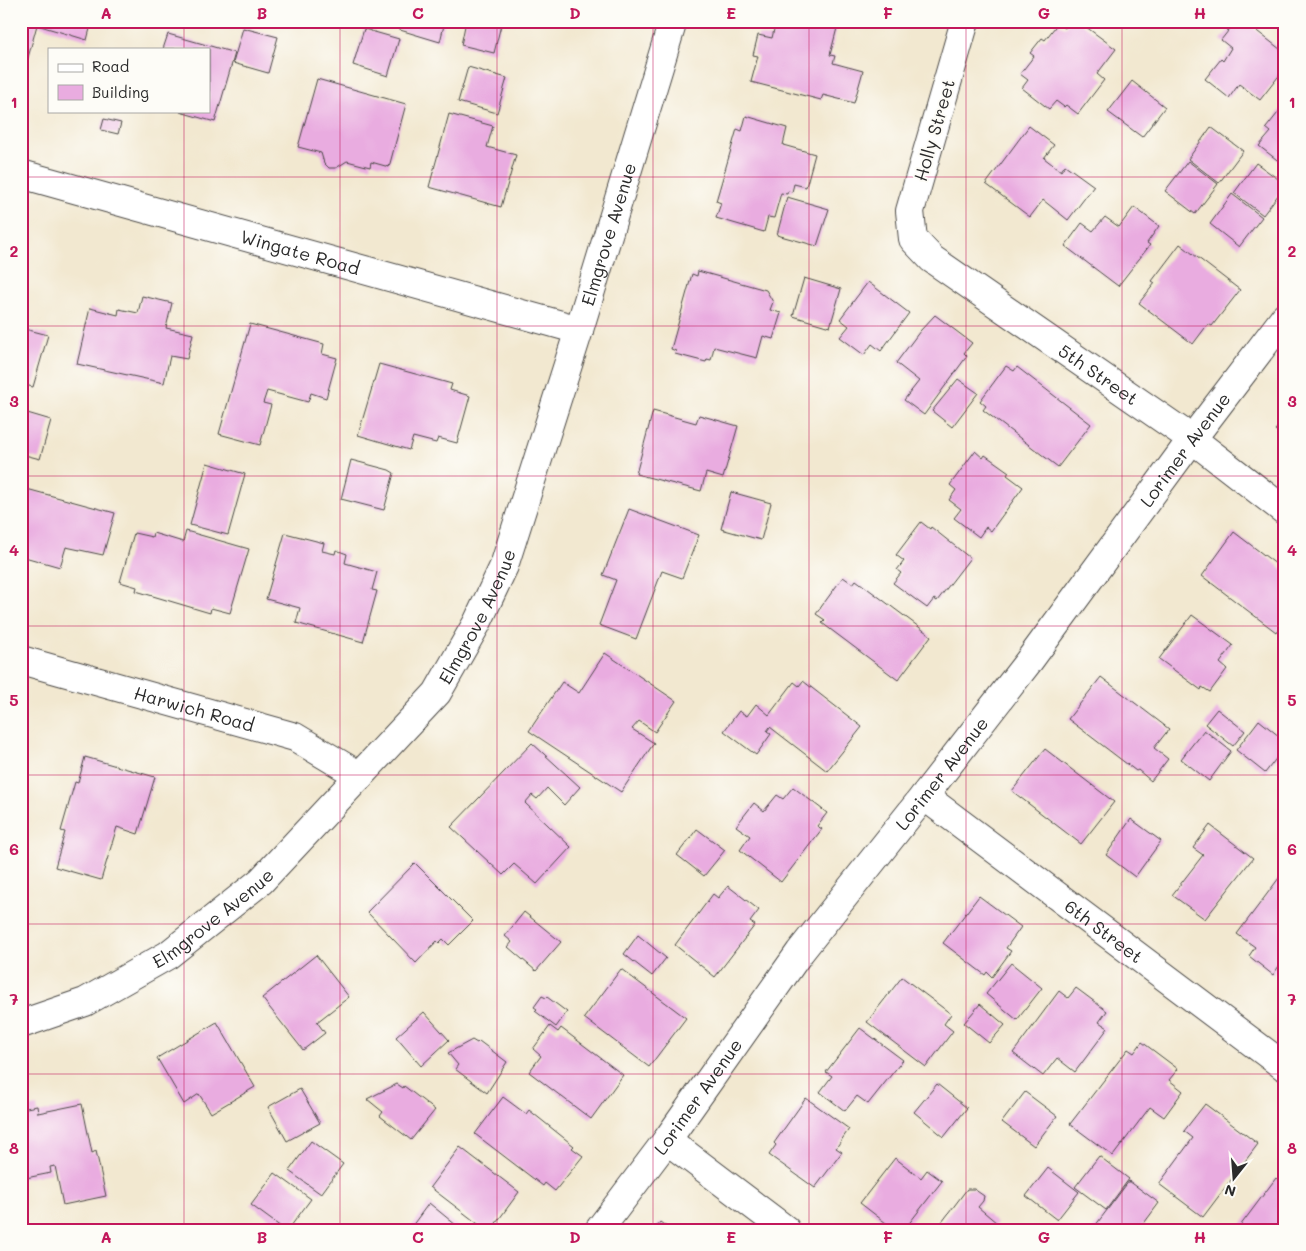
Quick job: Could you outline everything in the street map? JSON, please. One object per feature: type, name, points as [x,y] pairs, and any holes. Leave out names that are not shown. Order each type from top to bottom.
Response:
[{"type":"street","name":"Elmgrove Avenue","points":[[21,1024],[85,1002],[168,956],[261,881],[437,693],[478,623],[504,566],[579,330],[673,21]]},
{"type":"street","name":"Holly Street","points":[[913,239],[910,210],[965,21]]},
{"type":"street","name":"Wingate Road","points":[[21,174],[579,330]]},
{"type":"street","name":"5th Street","points":[[913,239],[932,259],[1192,438],[1285,511]]},
{"type":"street","name":"Lorimer Avenue","points":[[599,1230],[667,1140],[800,952],[1029,661],[1192,438],[1285,317]]},
{"type":"street","name":"Harwich Road","points":[[21,660],[295,737],[360,776]]},
{"type":"street","name":"6th Street","points":[[924,796],[1285,1067]]},
{"type":"street","points":[[667,1140],[786,1230]]},
{"type":"building","points":[[21,21],[92,21],[87,40],[37,25],[26,65],[21,64]]},
{"type":"building","points":[[402,21],[445,21],[440,42],[400,30]]},
{"type":"building","points":[[466,21],[502,21],[494,53],[461,45]]},
{"type":"building","points":[[776,21],[832,21],[831,27],[837,28],[830,55],[835,56],[833,63],[863,71],[854,103],[823,95],[821,100],[751,82],[758,56],[753,55],[758,35],[772,38]]},
{"type":"building","points":[[1070,21],[1078,21],[1116,49],[1097,74],[1104,80],[1078,114],[1066,105],[1064,107],[1056,101],[1049,109],[1022,88],[1028,80],[1020,74],[1034,56],[1030,53],[1042,38],[1045,40],[1058,23],[1065,28]]},
{"type":"building","points":[[1236,21],[1244,21],[1285,53],[1285,68],[1260,100],[1239,84],[1229,98],[1205,79],[1221,59],[1223,61],[1231,48],[1221,40]]},
{"type":"building","points":[[243,28],[278,37],[268,73],[233,63]]},
{"type":"building","points":[[364,29],[399,39],[388,76],[353,65]]},
{"type":"building","points":[[168,34],[235,53],[215,122],[180,112],[210,112],[210,48],[163,48]]},
{"type":"building","points":[[468,67],[507,78],[497,113],[458,102]]},
{"type":"building","points":[[317,79],[406,104],[389,167],[371,162],[370,167],[347,161],[336,168],[329,168],[324,163],[321,153],[298,147]]},
{"type":"building","points":[[1132,81],[1165,107],[1142,137],[1108,112]]},
{"type":"building","points":[[1285,104],[1285,166],[1259,146],[1271,132],[1266,128]]},
{"type":"building","points":[[449,114],[493,126],[487,147],[516,155],[501,207],[429,187]]},
{"type":"building","points":[[746,116],[787,128],[783,145],[815,154],[806,187],[794,184],[792,192],[788,191],[787,194],[781,193],[774,218],[768,217],[764,232],[716,218],[721,203],[716,201],[737,129],[742,131]]},
{"type":"building","points":[[104,119],[121,123],[118,134],[101,130]]},
{"type":"building","points":[[1029,126],[1054,145],[1044,158],[1061,171],[1065,165],[1094,186],[1068,220],[1043,200],[1030,217],[986,184]]},
{"type":"building","points":[[1211,127],[1243,151],[1219,183],[1188,159]]},
{"type":"building","points":[[1188,161],[1218,184],[1195,214],[1165,191]]},
{"type":"building","points":[[1256,163],[1285,184],[1263,215],[1234,193]]},
{"type":"building","points":[[1232,194],[1262,217],[1239,247],[1210,224]]},
{"type":"building","points":[[787,197],[829,209],[817,246],[777,235]]},
{"type":"building","points":[[1134,207],[1159,226],[1147,243],[1150,245],[1118,286],[1065,246],[1082,223],[1093,231],[1105,217],[1119,227]]},
{"type":"building","points":[[1180,244],[1240,290],[1212,326],[1208,324],[1193,344],[1139,303],[1155,283],[1152,281]]},
{"type":"building","points":[[698,271],[766,290],[773,302],[770,310],[781,313],[773,339],[763,336],[757,358],[714,347],[711,360],[707,359],[706,362],[675,354],[676,351],[671,349],[692,274],[697,276]]},
{"type":"building","points":[[804,278],[841,289],[830,327],[793,316]]},
{"type":"building","points":[[868,282],[909,313],[881,351],[872,344],[864,355],[840,337],[849,326],[840,319]]},
{"type":"building","points":[[142,296],[172,303],[166,328],[193,334],[187,359],[170,356],[164,383],[77,364],[90,308],[118,315],[119,309],[138,313]]},
{"type":"building","points":[[935,315],[972,343],[964,353],[967,356],[924,415],[904,400],[919,381],[896,363],[920,331]]},
{"type":"building","points":[[250,324],[324,344],[322,354],[337,358],[326,398],[311,393],[308,402],[267,391],[263,403],[271,405],[260,445],[219,434]]},
{"type":"building","points":[[21,328],[48,335],[33,387],[21,384]]},
{"type":"building","points":[[379,364],[452,384],[450,390],[470,396],[457,443],[438,438],[436,443],[413,437],[409,450],[358,435]]},
{"type":"building","points":[[1006,366],[1014,371],[1017,367],[1091,424],[1058,467],[983,410],[986,406],[980,401]]},
{"type":"building","points":[[958,379],[978,393],[952,427],[932,411]]},
{"type":"building","points":[[1285,398],[1285,438],[1275,430],[1284,420],[1279,416],[1282,413],[1277,408]]},
{"type":"building","points":[[653,411],[696,423],[699,415],[738,426],[723,478],[706,473],[701,491],[636,474]]},
{"type":"building","points":[[24,412],[51,420],[40,459],[21,454],[21,420]]},
{"type":"building","points":[[975,451],[983,458],[985,455],[1009,472],[1007,475],[1023,487],[991,531],[986,527],[979,537],[954,518],[961,509],[949,500],[956,490],[950,485]]},
{"type":"building","points":[[351,460],[394,473],[384,510],[341,499]]},
{"type":"building","points":[[207,463],[245,474],[228,535],[190,525]]},
{"type":"building","points":[[23,488],[115,513],[103,555],[66,547],[60,567],[21,556],[21,495]]},
{"type":"building","points":[[731,492],[771,503],[761,540],[721,529]]},
{"type":"building","points":[[629,509],[699,535],[682,578],[662,571],[636,639],[599,625],[616,580],[603,575]]},
{"type":"building","points":[[921,522],[930,529],[931,527],[970,558],[937,601],[934,599],[927,608],[893,583],[901,573],[897,570],[904,561],[896,555]]},
{"type":"building","points":[[186,531],[249,549],[230,613],[211,608],[210,613],[136,591],[137,587],[120,582],[134,533],[152,537],[153,533],[183,542]]},
{"type":"building","points":[[1234,532],[1285,571],[1285,620],[1276,632],[1202,576]]},
{"type":"building","points":[[285,533],[324,543],[322,551],[335,554],[336,550],[347,554],[345,563],[377,572],[372,590],[377,591],[363,642],[296,623],[300,608],[266,599]]},
{"type":"building","points":[[843,577],[853,584],[856,580],[931,636],[898,680],[822,623],[825,620],[816,614]]},
{"type":"building","points":[[1192,615],[1233,645],[1220,663],[1227,669],[1210,692],[1202,687],[1201,690],[1159,659]]},
{"type":"building","points":[[605,653],[676,701],[655,732],[639,721],[632,729],[654,743],[621,792],[529,731],[562,682],[579,693]]},
{"type":"building","points":[[1101,677],[1169,729],[1154,748],[1168,759],[1151,781],[1068,719]]},
{"type":"building","points":[[803,681],[862,727],[827,771],[770,727],[767,731],[771,734],[756,755],[724,731],[739,711],[747,716],[756,704],[769,715],[794,682],[799,686]]},
{"type":"building","points":[[1217,709],[1245,731],[1233,746],[1205,724]]},
{"type":"building","points":[[1259,720],[1285,741],[1285,747],[1265,773],[1236,750]]},
{"type":"building","points":[[1204,730],[1231,751],[1209,781],[1181,759]]},
{"type":"building","points":[[532,743],[580,787],[564,805],[547,788],[537,799],[532,795],[525,803],[571,847],[537,884],[514,864],[503,875],[451,827]]},
{"type":"building","points":[[1045,749],[1114,802],[1081,844],[1012,791]]},
{"type":"building","points":[[85,757],[155,777],[138,834],[117,827],[101,880],[55,867],[65,832],[61,831],[75,782],[78,783]]},
{"type":"building","points":[[793,787],[827,813],[817,826],[822,829],[781,882],[740,850],[750,836],[736,826],[754,803],[764,811],[777,795],[783,799]]},
{"type":"building","points":[[1131,819],[1161,841],[1135,877],[1106,855]]},
{"type":"building","points":[[1210,825],[1253,858],[1205,919],[1172,895],[1203,855],[1193,848]]},
{"type":"building","points":[[697,829],[725,850],[704,876],[677,855]]},
{"type":"building","points":[[415,863],[473,921],[449,945],[443,939],[439,943],[437,941],[416,963],[367,912]]},
{"type":"building","points":[[1285,870],[1285,964],[1282,967],[1279,966],[1273,975],[1249,956],[1255,947],[1237,934]]},
{"type":"building","points":[[728,886],[759,910],[750,922],[755,925],[715,977],[675,945],[713,894],[718,898]]},
{"type":"building","points":[[979,896],[1021,927],[1006,948],[1011,951],[992,977],[987,972],[985,975],[943,943]]},
{"type":"building","points":[[524,912],[561,942],[536,971],[508,947],[512,942],[505,936]]},
{"type":"building","points":[[638,935],[666,958],[652,976],[624,954]]},
{"type":"building","points":[[316,955],[349,997],[317,1022],[325,1033],[303,1050],[262,998]]},
{"type":"building","points":[[1011,963],[1042,988],[1017,1020],[986,994]]},
{"type":"building","points":[[621,969],[686,1018],[649,1067],[584,1018]]},
{"type":"building","points":[[902,977],[951,1014],[944,1024],[953,1031],[926,1067],[867,1022]]},
{"type":"building","points":[[1076,988],[1107,1011],[1099,1022],[1108,1028],[1075,1072],[1057,1058],[1043,1076],[1013,1053],[1059,991],[1068,998]]},
{"type":"building","points":[[542,996],[547,997],[567,1012],[556,1027],[535,1011],[537,1009],[534,1007]]},
{"type":"building","points":[[980,1004],[1005,1025],[989,1043],[964,1023]]},
{"type":"building","points":[[424,1012],[449,1040],[421,1066],[396,1037]]},
{"type":"building","points":[[217,1022],[255,1087],[211,1113],[199,1094],[184,1104],[157,1058]]},
{"type":"building","points":[[550,1026],[558,1032],[561,1028],[623,1075],[591,1119],[529,1072],[541,1056],[533,1049]]},
{"type":"building","points":[[860,1028],[903,1060],[868,1104],[857,1096],[845,1111],[820,1092],[832,1076],[826,1072]]},
{"type":"building","points":[[472,1040],[477,1043],[479,1041],[507,1062],[487,1093],[455,1069],[458,1065],[448,1053]]},
{"type":"building","points":[[1142,1042],[1178,1069],[1169,1080],[1183,1091],[1164,1117],[1150,1107],[1113,1156],[1070,1124],[1128,1049],[1134,1053]]},
{"type":"building","points":[[397,1084],[403,1088],[404,1086],[435,1110],[411,1140],[380,1116],[383,1112],[367,1099]]},
{"type":"building","points":[[937,1084],[967,1108],[944,1137],[914,1112]]},
{"type":"building","points":[[300,1089],[320,1123],[287,1141],[268,1107]]},
{"type":"building","points":[[1025,1092],[1057,1116],[1034,1146],[1002,1122]]},
{"type":"building","points":[[503,1097],[526,1114],[529,1110],[574,1146],[572,1148],[583,1156],[555,1191],[545,1183],[543,1186],[475,1134]]},
{"type":"building","points":[[806,1098],[849,1129],[836,1148],[842,1152],[815,1188],[769,1155],[776,1145],[774,1143]]},
{"type":"building","points":[[82,1104],[92,1153],[96,1151],[106,1196],[63,1205],[55,1166],[50,1167],[51,1173],[21,1179],[21,1109],[37,1106],[38,1113]]},
{"type":"building","points":[[1205,1104],[1258,1144],[1203,1217],[1159,1184],[1193,1138],[1184,1131]]},
{"type":"building","points":[[311,1141],[343,1164],[321,1194],[289,1171]]},
{"type":"building","points":[[460,1147],[519,1192],[491,1230],[486,1230],[430,1187]]},
{"type":"building","points":[[1099,1156],[1129,1179],[1106,1210],[1075,1187]]},
{"type":"building","points":[[895,1158],[921,1178],[927,1170],[942,1181],[904,1230],[895,1230],[860,1203]]},
{"type":"building","points":[[1048,1168],[1079,1192],[1057,1220],[1026,1196]]},
{"type":"building","points":[[275,1173],[311,1199],[288,1230],[285,1230],[251,1205]]},
{"type":"building","points":[[1276,1178],[1282,1183],[1285,1180],[1285,1230],[1237,1230]]},
{"type":"building","points":[[1129,1181],[1159,1203],[1139,1230],[1092,1230]]},
{"type":"building","points":[[967,1189],[974,1189],[984,1196],[983,1201],[978,1207],[997,1223],[992,1230],[936,1230]]},
{"type":"building","points":[[429,1203],[462,1230],[409,1230]]},
{"type":"building","points":[[660,1222],[671,1230],[654,1230]]}]
